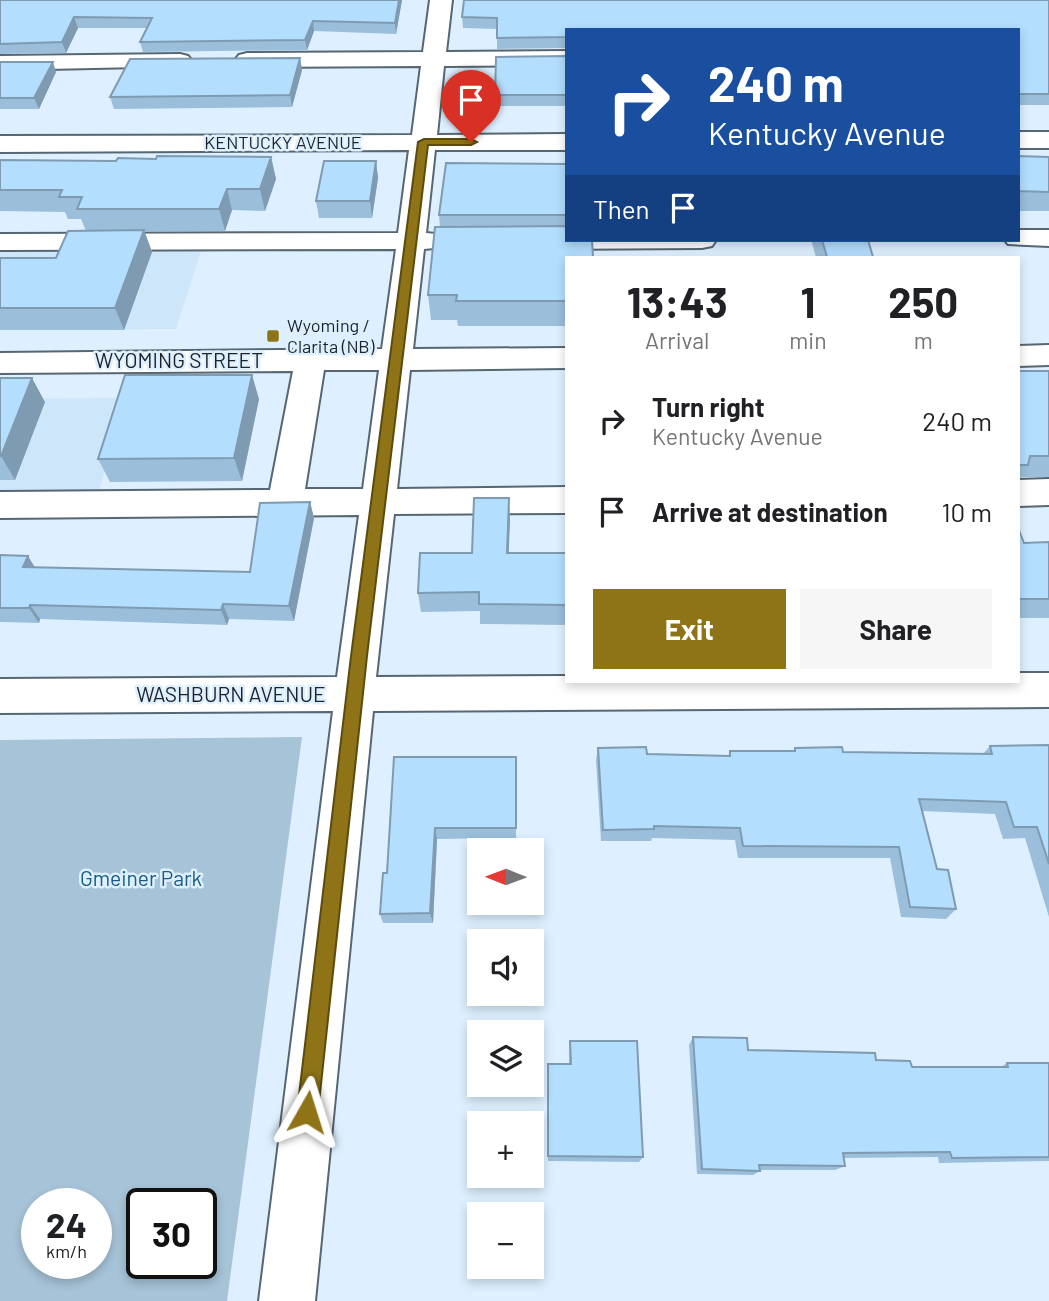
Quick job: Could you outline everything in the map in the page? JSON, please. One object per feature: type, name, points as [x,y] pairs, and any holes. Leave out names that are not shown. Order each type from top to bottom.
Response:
[{"type":"street","points":[[287,1301],[354,694],[441,0]]},
{"type":"street","points":[[224,60],[565,58]]},
{"type":"street","points":[[0,63],[196,61]]},
{"type":"street","points":[[1020,140],[1049,140]]},
{"type":"street","name":"KENTUCKY AVENUE","points":[[0,144],[565,142]]},
{"type":"street","points":[[1020,238],[1049,238]]},
{"type":"street","points":[[0,242],[466,241]]},
{"type":"street","points":[[508,241],[565,241]]},
{"type":"street","points":[[1020,356],[1049,355]]},
{"type":"street","name":"WYOMING STREET","points":[[0,363],[565,358]]},
{"type":"street","points":[[285,503],[310,360]]},
{"type":"street","points":[[1020,493],[1049,492]]},
{"type":"street","points":[[0,505],[565,500]]},
{"type":"street","name":"WASHBURN AVENUE","points":[[0,696],[1049,691]]},
{"type":"shaded area","points":[[202,248],[176,329],[0,330],[0,249]]},
{"type":"shaded area","points":[[128,398],[97,496],[0,496],[0,399]]},
{"type":"green space","name":"Gmeiner Park","points":[[302,737],[227,1301],[0,1301],[0,740]]},
{"type":"building","points":[[0,0],[399,0],[395,23],[313,21],[305,40],[140,42],[152,18],[74,17],[62,42],[0,44]]},
{"type":"building","points":[[464,0],[1049,0],[1049,94],[1020,94],[1020,28],[565,28],[565,37],[497,38],[497,18],[462,17]]},
{"type":"building","points":[[565,56],[565,95],[495,95],[496,57]]},
{"type":"building","points":[[300,58],[290,95],[110,97],[130,59]]},
{"type":"building","points":[[0,62],[53,62],[34,98],[0,98]]},
{"type":"building","points":[[157,156],[271,157],[260,189],[227,189],[219,209],[77,209],[82,197],[59,197],[62,190],[0,190],[0,160],[116,161],[118,158],[156,159]]},
{"type":"building","points":[[1020,156],[1049,157],[1049,192],[1020,191]]},
{"type":"building","points":[[324,161],[376,161],[370,201],[316,201]]},
{"type":"building","points":[[446,163],[565,164],[565,215],[439,215]]},
{"type":"building","points":[[565,226],[565,242],[592,242],[593,256],[565,256],[565,301],[456,301],[457,295],[428,295],[435,227]]},
{"type":"building","points":[[144,230],[115,308],[0,308],[0,258],[56,258],[68,231]]},
{"type":"building","points":[[823,242],[869,242],[873,256],[827,256]]},
{"type":"building","points":[[1020,371],[1049,371],[1049,456],[1030,456],[1028,465],[1020,465]]},
{"type":"building","points":[[125,375],[252,375],[234,458],[98,459]]},
{"type":"building","points":[[0,378],[32,378],[1,456],[0,456]]},
{"type":"building","points":[[474,498],[509,498],[507,553],[565,553],[565,605],[479,604],[479,592],[418,593],[420,553],[472,553]]},
{"type":"building","points":[[310,502],[289,606],[223,604],[221,610],[30,605],[29,608],[0,608],[0,555],[28,556],[23,567],[250,572],[260,503]]},
{"type":"building","points":[[1020,533],[1024,543],[1049,542],[1049,599],[1020,599]]},
{"type":"building","points":[[1049,745],[1049,864],[1037,827],[1014,827],[1006,802],[919,799],[937,869],[948,870],[956,909],[910,907],[899,847],[743,846],[740,828],[654,826],[654,829],[603,830],[598,748],[646,747],[647,754],[730,756],[730,751],[795,751],[795,748],[842,747],[843,752],[992,754],[990,746]]},
{"type":"building","points":[[394,757],[516,757],[516,828],[435,828],[430,913],[380,914],[383,873],[387,873]]},
{"type":"building","points":[[693,1037],[747,1038],[748,1050],[875,1053],[876,1060],[910,1061],[912,1067],[1008,1067],[1007,1063],[1049,1063],[1049,1157],[952,1158],[950,1152],[843,1153],[845,1166],[759,1165],[760,1171],[702,1169]]},
{"type":"building","points":[[570,1041],[637,1041],[643,1157],[548,1156],[548,1064],[571,1064]]},
{"type":"place","name":"Wyoming / Clarita (NB)","points":[[273,336]]},
{"type":"route","points":[[307,1112],[359,656],[424,142],[471,142]]}]
